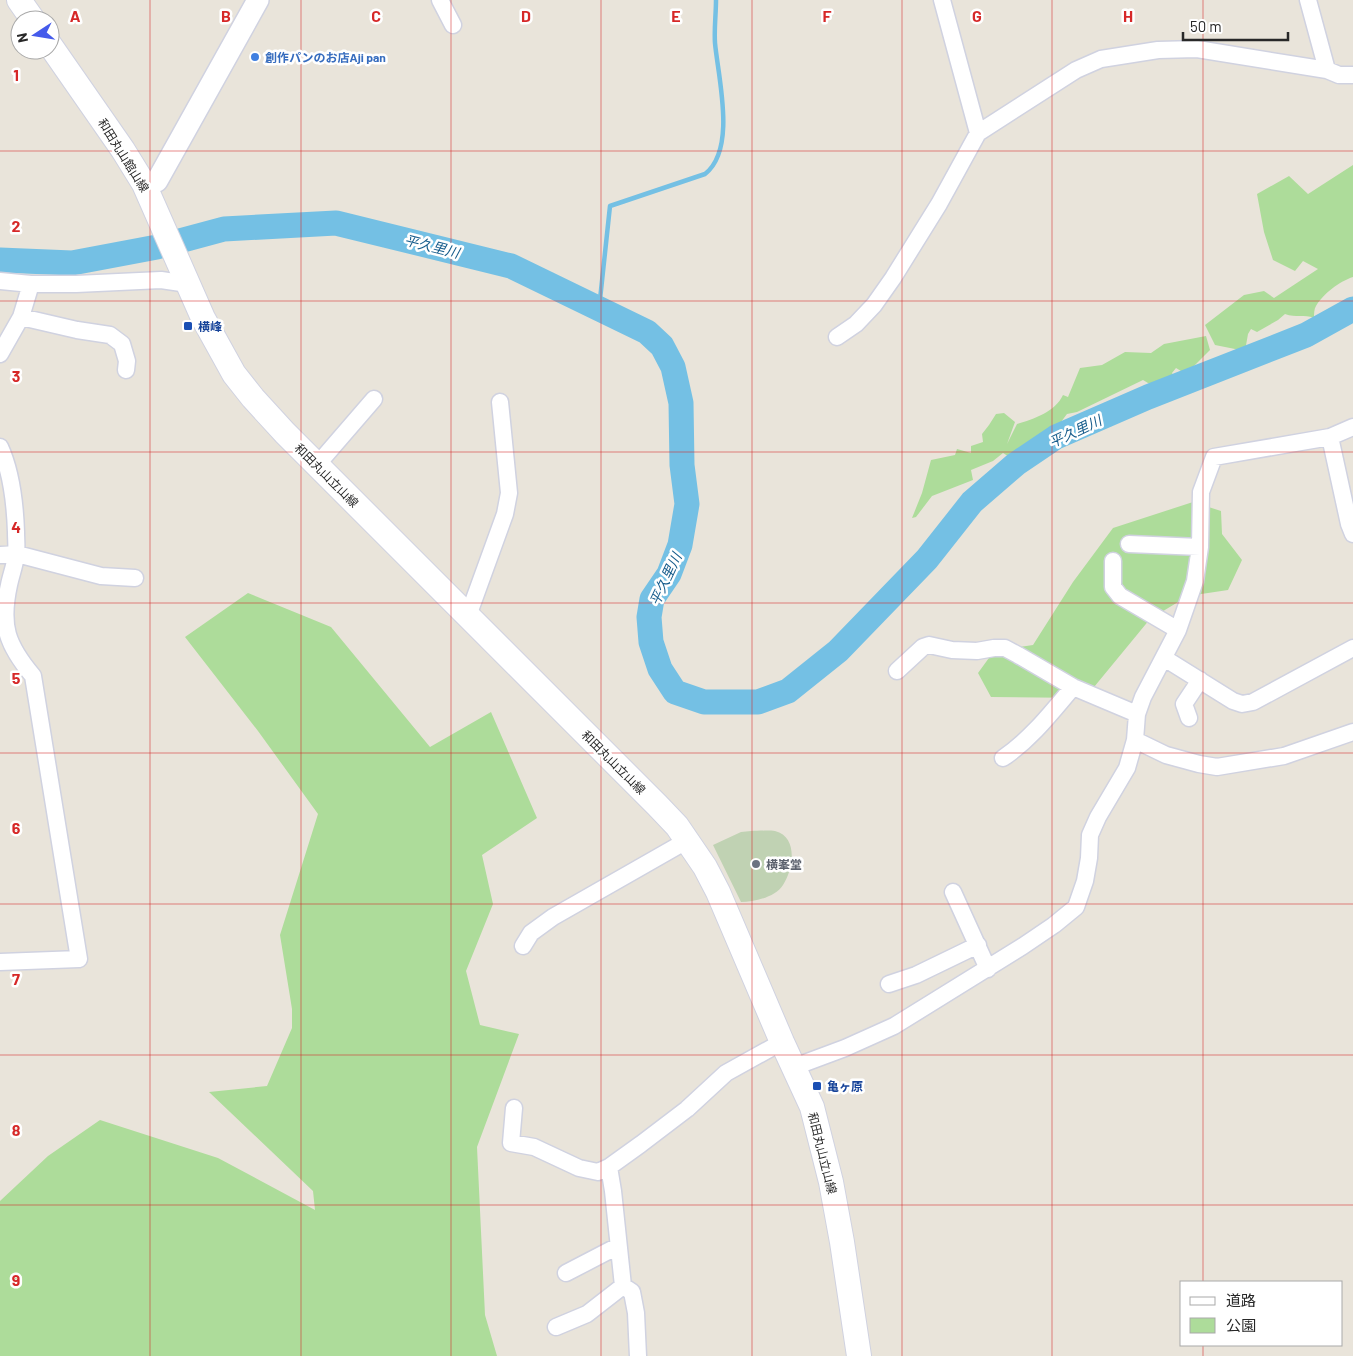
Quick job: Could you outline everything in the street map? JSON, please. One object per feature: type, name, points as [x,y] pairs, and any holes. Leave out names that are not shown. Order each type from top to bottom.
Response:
[{"type":"main road","name":"和田丸山館山線","points":[[60,59],[123,150],[146,188],[185,278]]},
{"type":"main road","name":"和田丸山立山線","points":[[185,278],[207,325],[234,374],[253,398],[317,465],[657,805],[688,840],[718,892],[812,1107],[831,1182],[859,1356]]},
{"type":"street","points":[[146,188],[158,182],[164,167],[258,0]]},
{"type":"street","points":[[440,0],[453,25]]},
{"type":"street","points":[[942,0],[978,133]]},
{"type":"street","points":[[1308,0],[1326,70]]},
{"type":"street","points":[[838,337],[856,324],[893,278],[939,204],[978,133],[1076,70],[1101,59],[1158,50],[1197,49],[1326,70],[1339,75],[1353,74]]},
{"type":"street","points":[[0,281],[31,284],[185,278]]},
{"type":"street","points":[[0,354],[21,317],[31,284]]},
{"type":"street","points":[[21,317],[77,330],[110,335],[122,344],[127,361],[126,370]]},
{"type":"street","points":[[317,465],[374,400]]},
{"type":"street","points":[[468,616],[505,514],[509,493],[500,402]]},
{"type":"street","points":[[794,1067],[845,1048],[894,1026],[988,969],[1054,925],[1076,906],[1086,881],[1090,834],[1127,768],[1135,740],[1137,714],[1143,697],[1178,630],[1195,581],[1200,547],[1201,492],[1214,457],[1330,436],[1353,427]]},
{"type":"street","points":[[1330,436],[1349,524],[1353,534]]},
{"type":"street","points":[[0,446],[6,459],[15,503],[16,554],[4,611],[7,637],[19,660],[33,676],[79,959],[0,962]]},
{"type":"street","points":[[1129,544],[1200,547]]},
{"type":"street","points":[[0,555],[16,554],[101,576],[135,578]]},
{"type":"street","points":[[1112,561],[1113,587],[1120,596],[1178,630]]},
{"type":"street","points":[[897,671],[923,647],[929,645],[952,650],[977,651],[1004,648],[1073,687],[1137,714]]},
{"type":"street","points":[[1164,658],[1233,701],[1242,704],[1253,702],[1353,648]]},
{"type":"street","points":[[1189,718],[1184,704],[1200,680]]},
{"type":"street","points":[[1003,758],[1018,747],[1046,720],[1073,687]]},
{"type":"street","points":[[1135,740],[1166,755],[1217,767],[1284,756],[1353,732]]},
{"type":"street","points":[[523,946],[531,933],[553,917],[688,840]]},
{"type":"street","points":[[953,892],[988,969]]},
{"type":"street","points":[[889,984],[916,974],[978,945]]},
{"type":"street","points":[[514,1108],[511,1143],[534,1147],[579,1168],[598,1172],[609,1167],[687,1109],[726,1073],[782,1042]]},
{"type":"street","points":[[609,1167],[623,1286],[632,1292],[636,1313],[638,1356]]},
{"type":"street","points":[[566,1273],[618,1246]]},
{"type":"street","points":[[556,1327],[587,1314],[623,1286]]},
{"type":"green space","points":[[1353,165],[1353,277],[1337,285],[1319,301],[1315,307],[1314,318],[1285,314],[1257,332],[1251,329],[1248,334],[1245,351],[1215,345],[1205,325],[1244,295],[1264,291],[1274,298],[1318,269],[1303,261],[1295,271],[1273,260],[1264,232],[1257,194],[1289,176],[1308,194]]},
{"type":"green space","points":[[1206,336],[1210,350],[1186,374],[1176,368],[1172,373],[1174,377],[1153,386],[1143,380],[1077,412],[1067,414],[1038,446],[1026,453],[1011,458],[1003,453],[993,461],[971,470],[973,480],[932,496],[916,517],[912,518],[922,493],[931,460],[955,455],[957,449],[971,453],[971,446],[983,442],[982,434],[996,414],[1004,413],[1015,422],[1007,444],[1017,424],[1037,417],[1049,410],[1055,406],[1063,395],[1068,397],[1080,368],[1102,365],[1125,352],[1151,353],[1164,344]]},
{"type":"green space","points":[[1193,502],[1221,511],[1222,534],[1242,560],[1228,590],[1188,596],[1150,619],[1085,698],[991,697],[978,673],[994,651],[1033,645],[1073,582],[1113,528]]},
{"type":"green space","points":[[248,593],[331,627],[430,747],[491,712],[537,818],[482,855],[493,904],[466,971],[480,1025],[519,1034],[477,1147],[485,1315],[497,1356],[0,1356],[0,1201],[48,1156],[100,1120],[218,1158],[315,1210],[313,1191],[209,1092],[267,1086],[292,1028],[292,1009],[280,935],[318,814],[258,731],[185,637]]},
{"type":"green space","points":[[775,831],[783,834],[791,847],[791,863],[787,879],[775,893],[758,900],[741,902],[713,845],[741,832]]},
{"type":"waterway","points":[[599,309],[610,206],[705,174],[715,163],[723,131],[722,93],[715,43],[716,0]]},
{"type":"waterway","name":"平久里川","points":[[0,260],[72,263],[157,247],[224,229],[336,223],[511,266],[647,332],[662,346],[673,367],[681,403],[682,465],[687,504],[680,545],[669,574],[652,599],[649,617],[651,642],[660,669],[675,692],[704,702],[758,702],[788,691],[838,651],[927,559],[972,502],[1016,464],[1056,437],[1148,397],[1306,335],[1353,309]]},
{"type":"place","name":"創作パンのお店Aji pan","points":[[255,57]]},
{"type":"place","name":"横峰","points":[[188,326]]},
{"type":"place","name":"横峯堂","points":[[756,864]]},
{"type":"place","name":"亀ヶ原","points":[[817,1086]]}]
